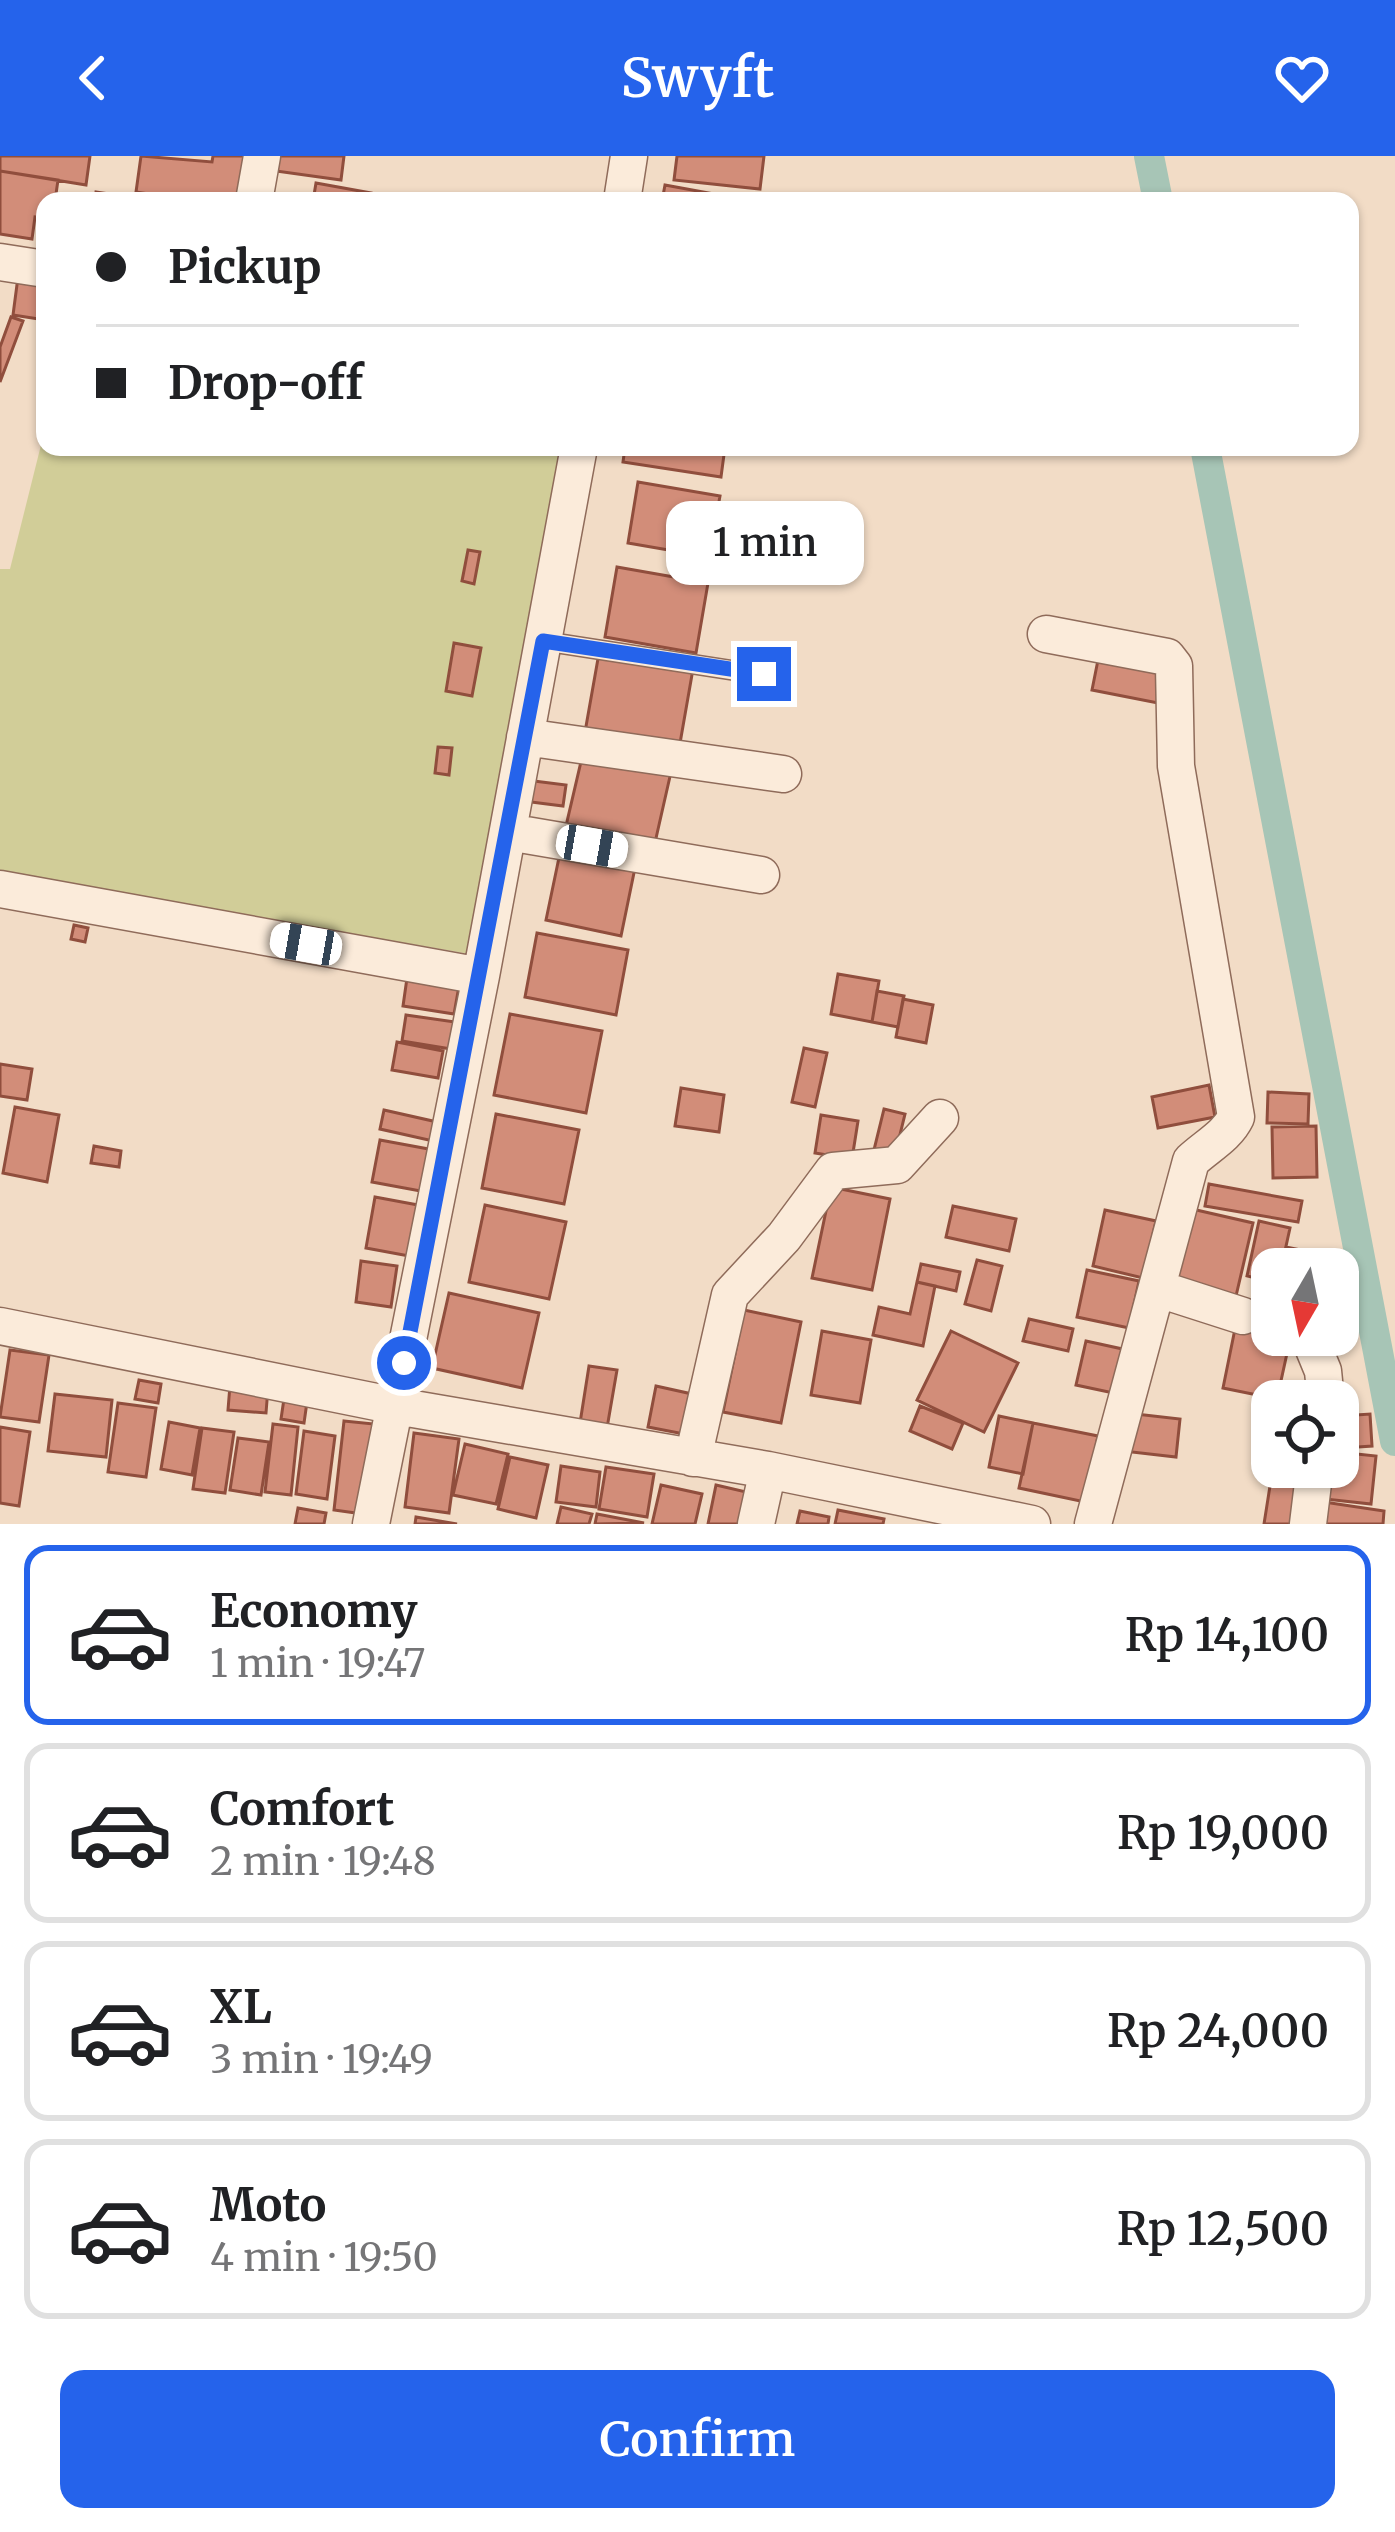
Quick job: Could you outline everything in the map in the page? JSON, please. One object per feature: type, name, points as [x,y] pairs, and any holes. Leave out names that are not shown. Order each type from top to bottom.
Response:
[{"type":"street","points":[[256,192],[262,156]]},
{"type":"street","points":[[623,192],[629,156]]},
{"type":"street","points":[[0,262],[36,268]]},
{"type":"street","points":[[371,1524],[482,976],[577,456]]},
{"type":"street","points":[[1046,634],[1167,657],[1174,666],[1176,766],[1235,1117],[1229,1132],[1191,1162],[1093,1524]]},
{"type":"street","points":[[525,736],[783,774]]},
{"type":"street","points":[[508,832],[761,875]]},
{"type":"street","points":[[0,889],[482,976]]},
{"type":"street","points":[[694,1458],[730,1295],[784,1238],[833,1171],[897,1165],[940,1118]]},
{"type":"street","points":[[1159,1289],[1244,1316]]},
{"type":"street","points":[[0,1325],[396,1406],[768,1470],[1032,1524]]},
{"type":"street","points":[[756,1524],[768,1470]]},
{"type":"street","points":[[1308,1524],[1313,1488]]},
{"type":"lane","points":[[543,641],[764,674]]},
{"type":"shaded area","points":[[38,456],[564,456],[470,954],[0,874],[0,569],[10,569]]},
{"type":"building","points":[[0,156],[90,156],[86,185],[0,171]]},
{"type":"building","points":[[141,156],[212,162],[213,156],[248,156],[242,192],[136,192]]},
{"type":"building","points":[[278,156],[344,156],[341,180],[276,171]]},
{"type":"building","points":[[677,156],[764,156],[760,189],[674,180]]},
{"type":"building","points":[[0,171],[58,180],[56,192],[36,192],[32,239],[0,234]]},
{"type":"building","points":[[316,183],[366,192],[314,192]]},
{"type":"building","points":[[665,185],[703,192],[664,192]]},
{"type":"building","points":[[18,277],[36,280],[36,319],[13,315]]},
{"type":"building","points":[[11,317],[23,321],[0,382],[0,347]]},
{"type":"building","points":[[624,456],[724,456],[721,477],[623,462]]},
{"type":"building","points":[[638,482],[720,496],[709,557],[628,543]]},
{"type":"building","points":[[468,550],[480,552],[474,584],[462,581]]},
{"type":"building","points":[[617,567],[708,583],[696,653],[605,637]]},
{"type":"building","points":[[454,643],[481,648],[472,696],[446,691]]},
{"type":"building","points":[[1100,650],[1166,663],[1158,703],[1092,690]]},
{"type":"building","points":[[599,653],[693,669],[679,749],[585,732]]},
{"type":"building","points":[[438,747],[452,748],[449,775],[435,773]]},
{"type":"building","points":[[583,753],[671,772],[654,847],[566,826]]},
{"type":"building","points":[[526,780],[566,785],[563,806],[523,801]]},
{"type":"building","points":[[561,848],[636,863],[621,936],[546,920]]},
{"type":"building","points":[[74,925],[88,928],[85,942],[71,939]]},
{"type":"building","points":[[537,933],[628,950],[616,1015],[525,997]]},
{"type":"building","points":[[838,974],[879,981],[872,1022],[831,1014]]},
{"type":"building","points":[[407,978],[459,986],[454,1014],[403,1006]]},
{"type":"building","points":[[877,991],[904,996],[898,1027],[872,1022]]},
{"type":"building","points":[[903,999],[933,1005],[926,1043],[896,1037]]},
{"type":"building","points":[[510,1014],[602,1031],[586,1113],[494,1095]]},
{"type":"building","points":[[406,1015],[455,1022],[451,1049],[402,1041]]},
{"type":"building","points":[[397,1042],[443,1051],[438,1078],[392,1070]]},
{"type":"building","points":[[804,1048],[827,1053],[815,1107],[792,1102]]},
{"type":"building","points":[[0,1064],[32,1069],[27,1100],[0,1096]]},
{"type":"building","points":[[1209,1085],[1215,1117],[1158,1128],[1152,1097]]},
{"type":"building","points":[[681,1088],[724,1095],[719,1132],[675,1126]]},
{"type":"building","points":[[1268,1092],[1309,1094],[1308,1124],[1267,1123]]},
{"type":"building","points":[[15,1107],[59,1115],[47,1182],[3,1173]]},
{"type":"building","points":[[884,1109],[905,1114],[894,1159],[873,1154]]},
{"type":"building","points":[[384,1110],[437,1122],[433,1141],[380,1129]]},
{"type":"building","points":[[496,1114],[579,1130],[564,1204],[482,1188]]},
{"type":"building","points":[[821,1115],[858,1121],[852,1159],[815,1153]]},
{"type":"building","points":[[1316,1126],[1317,1177],[1273,1178],[1272,1127]]},
{"type":"building","points":[[380,1140],[434,1150],[426,1192],[372,1182]]},
{"type":"building","points":[[94,1146],[121,1151],[119,1167],[91,1163]]},
{"type":"building","points":[[1209,1184],[1302,1201],[1298,1222],[1205,1206]]},
{"type":"building","points":[[831,1187],[890,1199],[872,1290],[812,1278]]},
{"type":"building","points":[[375,1197],[418,1205],[409,1256],[366,1248]]},
{"type":"building","points":[[485,1205],[566,1222],[549,1299],[469,1282]]},
{"type":"building","points":[[953,1206],[1016,1219],[1009,1251],[946,1237]]},
{"type":"building","points":[[1192,1209],[1253,1223],[1236,1296],[1175,1282]]},
{"type":"building","points":[[1105,1210],[1156,1221],[1143,1278],[1093,1266]]},
{"type":"building","points":[[1259,1221],[1290,1228],[1286,1248],[1253,1248]]},
{"type":"building","points":[[977,1260],[1002,1266],[991,1311],[965,1304]]},
{"type":"building","points":[[361,1261],[397,1266],[391,1307],[356,1302]]},
{"type":"building","points":[[921,1264],[960,1272],[956,1291],[917,1282]]},
{"type":"building","points":[[1087,1270],[1139,1281],[1129,1328],[1077,1317]]},
{"type":"building","points":[[917,1282],[935,1286],[923,1346],[873,1335],[879,1307],[910,1314]]},
{"type":"building","points":[[449,1293],[539,1313],[522,1388],[432,1368]]},
{"type":"building","points":[[744,1310],[801,1322],[781,1423],[723,1412]]},
{"type":"building","points":[[1029,1319],[1073,1329],[1068,1351],[1023,1341]]},
{"type":"building","points":[[1237,1319],[1251,1322],[1251,1356],[1286,1356],[1281,1380],[1251,1380],[1251,1394],[1223,1388]]},
{"type":"building","points":[[822,1331],[871,1340],[860,1403],[811,1395]]},
{"type":"building","points":[[951,1331],[1018,1363],[984,1432],[917,1400]]},
{"type":"building","points":[[1086,1341],[1127,1350],[1118,1394],[1076,1385]]},
{"type":"building","points":[[10,1350],[49,1355],[39,1422],[0,1417]]},
{"type":"building","points":[[589,1366],[617,1370],[607,1428],[580,1423]]},
{"type":"building","points":[[139,1380],[161,1384],[158,1403],[135,1399]]},
{"type":"building","points":[[230,1385],[268,1388],[266,1413],[228,1410]]},
{"type":"building","points":[[656,1386],[692,1394],[684,1434],[648,1427]]},
{"type":"building","points":[[285,1392],[308,1395],[304,1423],[281,1419]]},
{"type":"building","points":[[55,1394],[112,1400],[106,1457],[48,1451]]},
{"type":"building","points":[[118,1403],[156,1408],[146,1477],[108,1472]]},
{"type":"building","points":[[920,1406],[963,1423],[952,1449],[910,1431]]},
{"type":"building","points":[[1127,1413],[1180,1419],[1176,1457],[1123,1451]]},
{"type":"building","points":[[1370,1414],[1372,1446],[1359,1447],[1359,1415]]},
{"type":"building","points":[[999,1416],[1033,1423],[1023,1474],[989,1467]]},
{"type":"building","points":[[344,1421],[374,1424],[363,1514],[334,1510]]},
{"type":"building","points":[[169,1422],[200,1428],[192,1475],[161,1469]]},
{"type":"building","points":[[1033,1423],[1098,1436],[1085,1502],[1019,1488]]},
{"type":"building","points":[[273,1424],[298,1427],[291,1495],[265,1492]]},
{"type":"building","points":[[0,1427],[30,1432],[19,1506],[0,1503]]},
{"type":"building","points":[[202,1428],[234,1432],[225,1493],[193,1489]]},
{"type":"building","points":[[304,1431],[335,1436],[327,1499],[296,1494]]},
{"type":"building","points":[[414,1433],[459,1439],[449,1513],[405,1507]]},
{"type":"building","points":[[238,1438],[269,1442],[261,1495],[230,1490]]},
{"type":"building","points":[[465,1444],[508,1454],[496,1504],[453,1495]]},
{"type":"building","points":[[1359,1454],[1376,1456],[1371,1504],[1316,1498],[1317,1488],[1359,1488]]},
{"type":"building","points":[[510,1457],[548,1465],[536,1518],[498,1509]]},
{"type":"building","points":[[561,1466],[600,1472],[596,1507],[556,1502]]},
{"type":"building","points":[[606,1467],[654,1474],[647,1517],[599,1509]]},
{"type":"building","points":[[661,1485],[702,1494],[695,1524],[652,1524]]},
{"type":"building","points":[[716,1485],[755,1494],[748,1524],[708,1524]]},
{"type":"building","points":[[1270,1488],[1302,1488],[1297,1524],[1264,1524]]},
{"type":"building","points":[[1324,1502],[1384,1511],[1383,1524],[1321,1524]]},
{"type":"building","points":[[561,1507],[592,1514],[589,1524],[557,1524]]},
{"type":"building","points":[[298,1508],[326,1513],[324,1524],[295,1524]]},
{"type":"building","points":[[838,1510],[884,1519],[883,1524],[835,1524]]},
{"type":"building","points":[[800,1511],[829,1517],[828,1524],[797,1524]]},
{"type":"building","points":[[597,1514],[644,1523],[595,1524]]},
{"type":"building","points":[[416,1517],[457,1524],[415,1524]]},
{"type":"waterway","points":[[1149,156],[1156,192]]},
{"type":"waterway","points":[[1207,456],[1395,1441]]},
{"type":"route","points":[[404,1363],[543,641],[764,674]]}]
